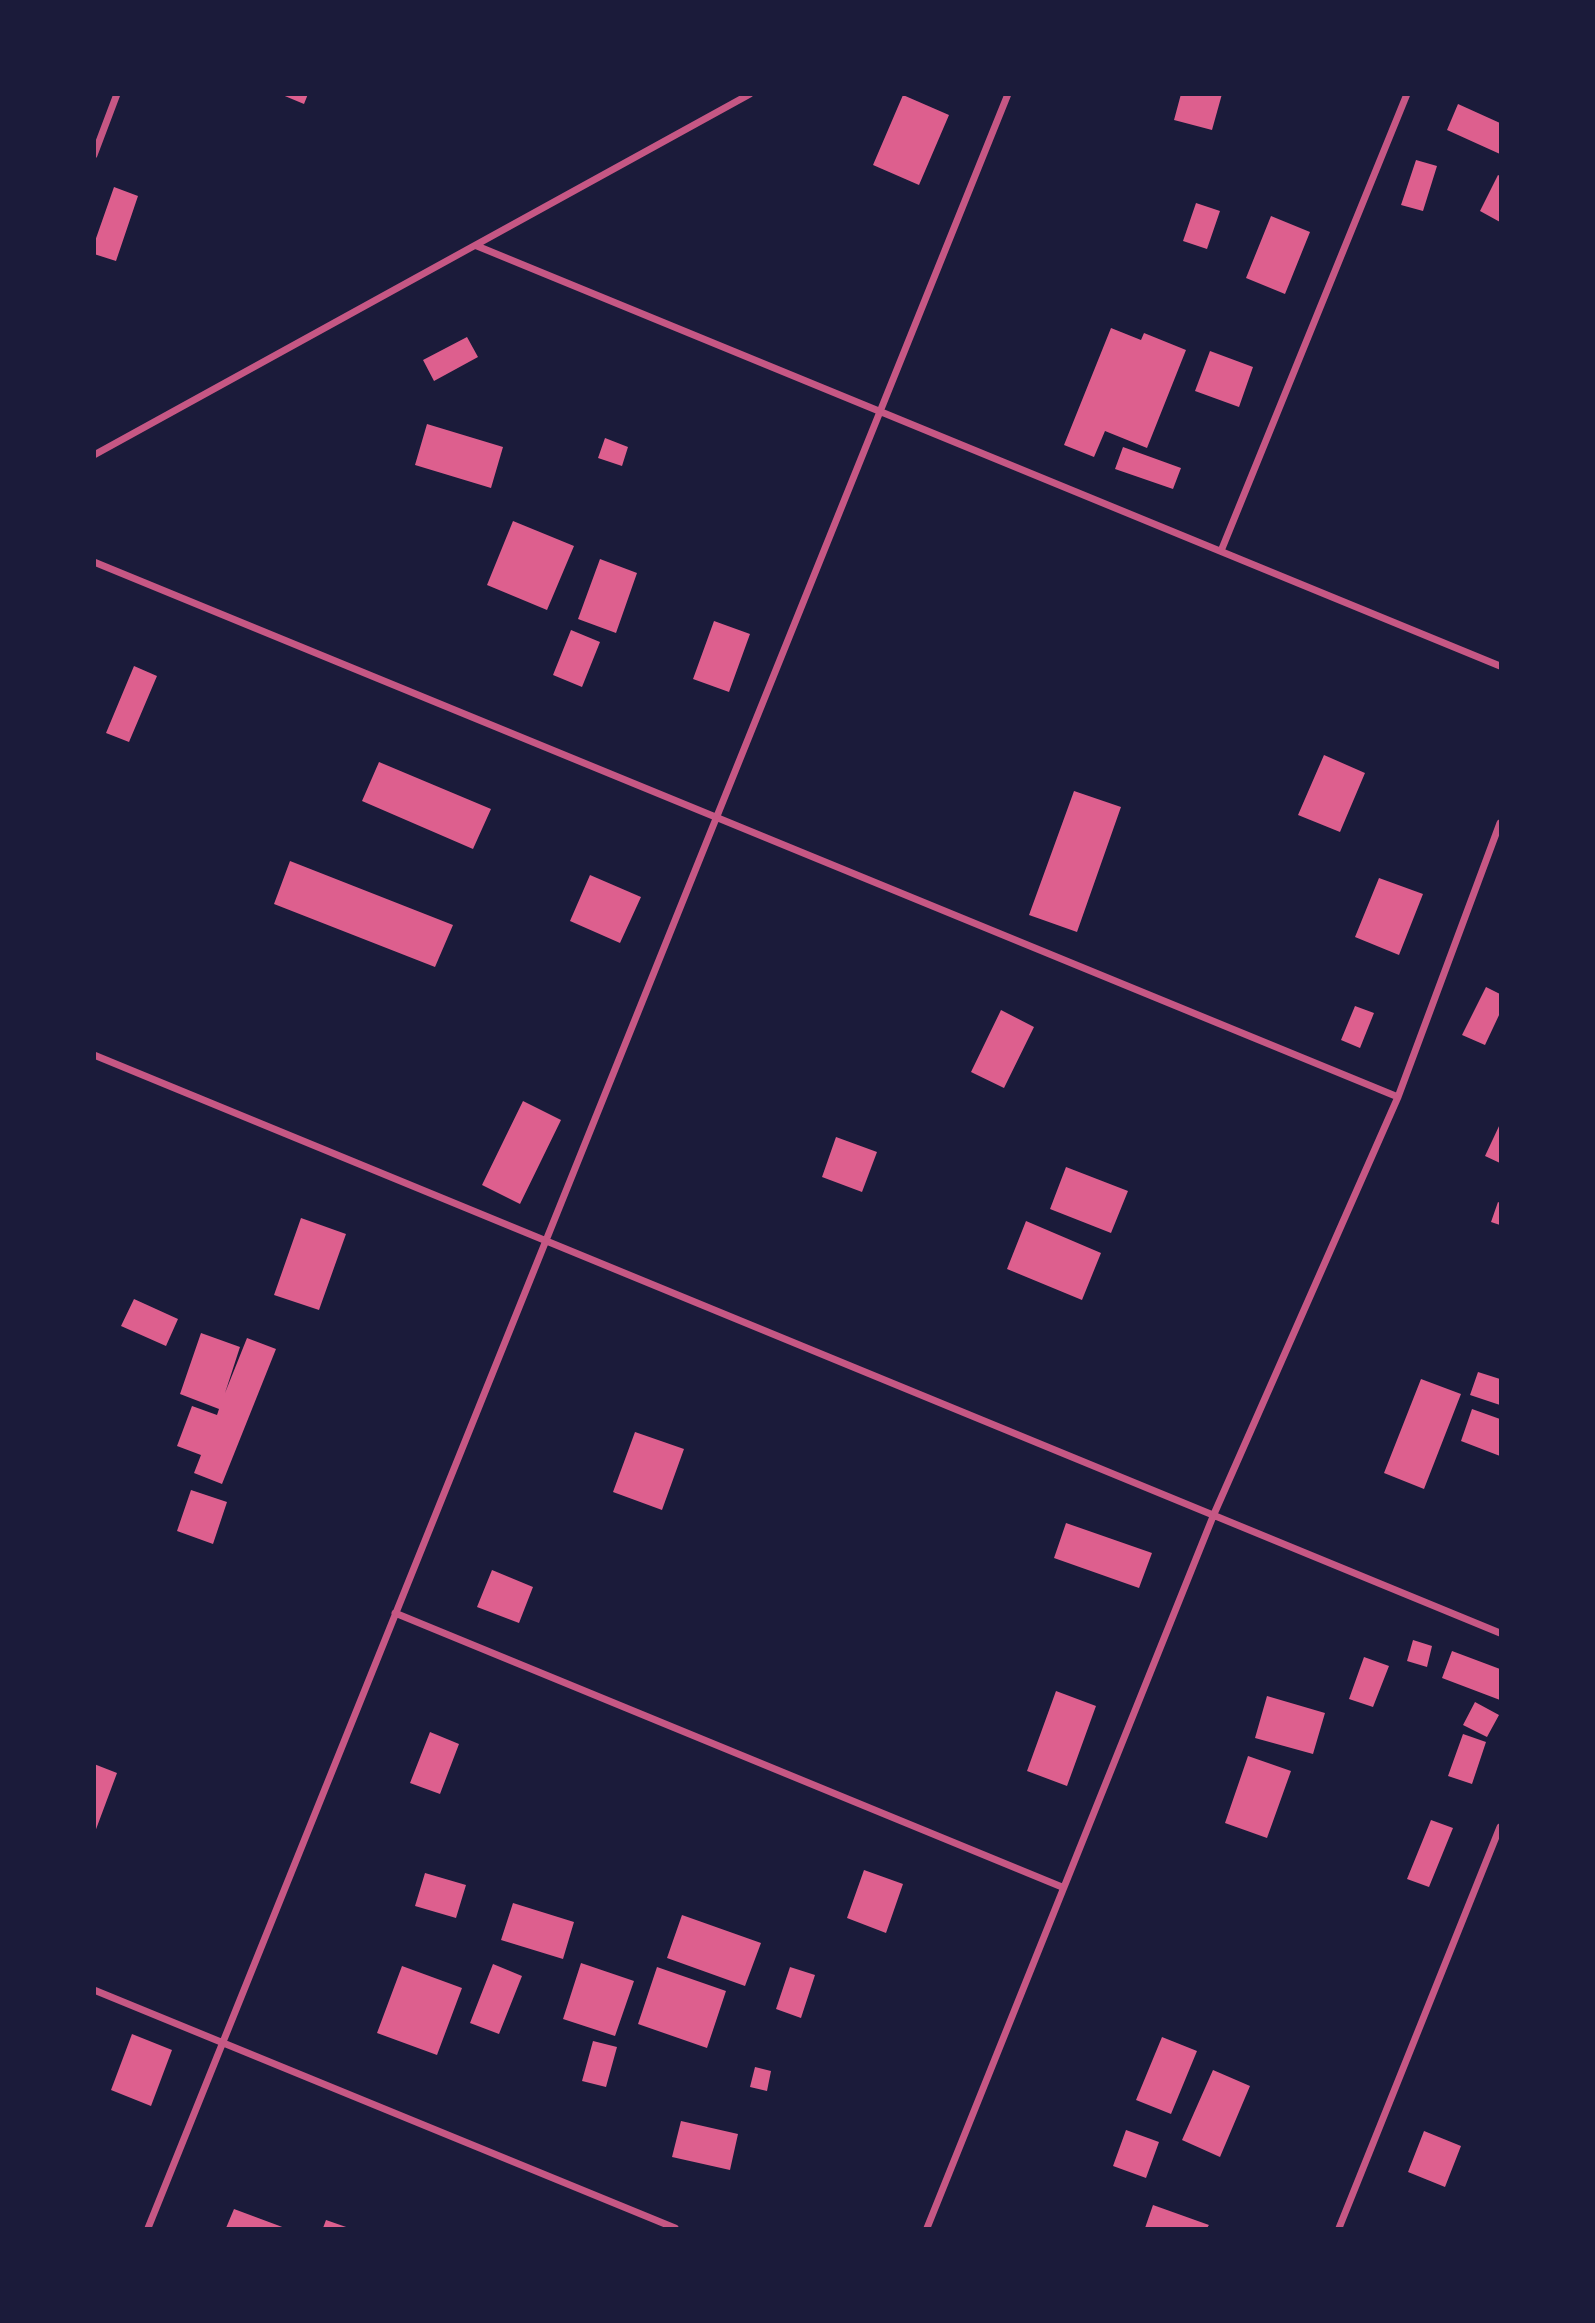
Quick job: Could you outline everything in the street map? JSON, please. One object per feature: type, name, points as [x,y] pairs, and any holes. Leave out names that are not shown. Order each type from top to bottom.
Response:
[{"type":"street","points":[[94,155],[117,94]]},
{"type":"street","points":[[94,455],[750,94]]},
{"type":"street","points":[[148,2228],[225,2044],[394,1613],[1009,94]]},
{"type":"street","points":[[1221,551],[1407,94]]},
{"type":"street","points":[[477,246],[1500,666]]},
{"type":"street","points":[[94,562],[1398,1097]]},
{"type":"street","points":[[927,2228],[1214,1514],[1398,1097],[1500,823]]},
{"type":"street","points":[[94,1055],[1500,1633]]},
{"type":"street","points":[[394,1613],[1062,1887]]},
{"type":"street","points":[[1339,2228],[1500,1827]]},
{"type":"street","points":[[94,1990],[675,2228]]},
{"type":"building","points":[[280,94],[308,94],[304,104]]},
{"type":"building","points":[[1181,94],[1222,94],[1212,130],[1174,120]]},
{"type":"building","points":[[903,95],[949,115],[919,185],[873,165]]},
{"type":"building","points":[[1458,104],[1500,123],[1500,154],[1447,130]]},
{"type":"building","points":[[1416,160],[1437,166],[1423,211],[1401,205]]},
{"type":"building","points":[[1498,175],[1500,176],[1500,222],[1480,211]]},
{"type":"building","points":[[114,187],[138,196],[116,261],[94,254],[94,244]]},
{"type":"building","points":[[1196,203],[1220,211],[1207,249],[1183,241]]},
{"type":"building","points":[[1271,216],[1310,232],[1285,294],[1246,278]]},
{"type":"building","points":[[1111,328],[1141,340],[1144,333],[1186,350],[1147,448],[1105,431],[1094,457],[1064,445]]},
{"type":"building","points":[[467,337],[478,357],[434,381],[423,360]]},
{"type":"building","points":[[1210,351],[1253,367],[1239,407],[1195,391]]},
{"type":"building","points":[[427,424],[503,447],[491,488],[415,465]]},
{"type":"building","points":[[605,438],[628,447],[622,466],[598,458]]},
{"type":"building","points":[[1123,447],[1181,468],[1173,489],[1115,469]]},
{"type":"building","points":[[513,521],[574,546],[547,610],[487,585]]},
{"type":"building","points":[[600,559],[637,573],[616,633],[578,619]]},
{"type":"building","points":[[714,621],[750,634],[729,692],[693,679]]},
{"type":"building","points":[[571,630],[600,642],[582,687],[553,675]]},
{"type":"building","points":[[134,666],[157,676],[129,742],[106,733]]},
{"type":"building","points":[[1324,755],[1365,773],[1340,832],[1298,815]]},
{"type":"building","points":[[379,762],[491,809],[473,849],[362,801]]},
{"type":"building","points":[[1074,791],[1121,807],[1077,932],[1029,915]]},
{"type":"building","points":[[290,861],[453,925],[435,967],[274,904]]},
{"type":"building","points":[[590,875],[641,897],[620,943],[570,921]]},
{"type":"building","points":[[1379,878],[1423,894],[1399,955],[1355,937]]},
{"type":"building","points":[[1486,987],[1500,994],[1500,1013],[1485,1045],[1462,1035]]},
{"type":"building","points":[[1355,1006],[1374,1013],[1360,1048],[1341,1040]]},
{"type":"building","points":[[1001,1010],[1034,1027],[1004,1088],[971,1072]]},
{"type":"building","points":[[523,1101],[561,1120],[520,1204],[482,1185]]},
{"type":"building","points":[[1500,1124],[1500,1163],[1485,1156]]},
{"type":"building","points":[[836,1137],[877,1152],[862,1192],[822,1177]]},
{"type":"building","points":[[1066,1167],[1128,1191],[1111,1233],[1050,1209]]},
{"type":"building","points":[[1498,1202],[1500,1203],[1500,1225],[1491,1222]]},
{"type":"building","points":[[301,1218],[346,1234],[319,1310],[274,1295]]},
{"type":"building","points":[[1026,1221],[1101,1253],[1082,1300],[1007,1269]]},
{"type":"building","points":[[134,1299],[178,1319],[166,1346],[121,1326]]},
{"type":"building","points":[[201,1333],[240,1347],[225,1393],[247,1338],[276,1349],[222,1484],[194,1473],[201,1455],[177,1446],[192,1406],[217,1415],[219,1409],[180,1394]]},
{"type":"building","points":[[1478,1372],[1500,1379],[1500,1405],[1470,1395]]},
{"type":"building","points":[[1421,1379],[1461,1394],[1424,1489],[1384,1473]]},
{"type":"building","points":[[1472,1409],[1500,1419],[1500,1456],[1461,1441]]},
{"type":"building","points":[[635,1432],[684,1449],[662,1510],[613,1492]]},
{"type":"building","points":[[191,1490],[227,1502],[213,1544],[177,1531]]},
{"type":"building","points":[[1066,1523],[1152,1553],[1139,1588],[1054,1558]]},
{"type":"building","points":[[492,1570],[533,1587],[519,1623],[477,1607]]},
{"type":"building","points":[[1413,1640],[1432,1646],[1427,1667],[1407,1661]]},
{"type":"building","points":[[1452,1651],[1500,1669],[1500,1700],[1442,1678]]},
{"type":"building","points":[[1364,1657],[1389,1666],[1373,1707],[1349,1699]]},
{"type":"building","points":[[1056,1691],[1096,1706],[1067,1786],[1027,1771]]},
{"type":"building","points":[[1267,1696],[1325,1713],[1313,1754],[1255,1738]]},
{"type":"building","points":[[1475,1702],[1499,1715],[1487,1737],[1463,1725]]},
{"type":"building","points":[[430,1732],[459,1744],[440,1794],[410,1783]]},
{"type":"building","points":[[1463,1734],[1486,1742],[1472,1784],[1448,1776]]},
{"type":"building","points":[[1248,1756],[1291,1771],[1267,1838],[1225,1823]]},
{"type":"building","points":[[94,1764],[117,1773],[95,1832],[94,1832]]},
{"type":"building","points":[[1431,1820],[1453,1828],[1429,1887],[1407,1879]]},
{"type":"building","points":[[864,1870],[903,1884],[886,1933],[847,1918]]},
{"type":"building","points":[[425,1873],[466,1885],[456,1918],[415,1906]]},
{"type":"building","points":[[513,1903],[574,1922],[563,1959],[501,1940]]},
{"type":"building","points":[[682,1915],[761,1943],[745,1986],[667,1958]]},
{"type":"building","points":[[581,1963],[634,1981],[615,2036],[563,2019]]},
{"type":"building","points":[[493,1964],[522,1976],[499,2034],[470,2023]]},
{"type":"building","points":[[402,1966],[462,1988],[437,2055],[377,2033]]},
{"type":"building","points":[[657,1967],[726,1991],[707,2048],[638,2024]]},
{"type":"building","points":[[790,1967],[815,1975],[801,2018],[776,2009]]},
{"type":"building","points":[[132,2034],[172,2050],[151,2106],[111,2090]]},
{"type":"building","points":[[1162,2037],[1197,2051],[1171,2114],[1136,2100]]},
{"type":"building","points":[[593,2041],[617,2047],[606,2087],[582,2081]]},
{"type":"building","points":[[755,2067],[771,2071],[767,2091],[750,2087]]},
{"type":"building","points":[[1213,2070],[1250,2086],[1220,2157],[1182,2140]]},
{"type":"building","points":[[681,2121],[738,2134],[730,2170],[672,2157]]},
{"type":"building","points":[[1126,2130],[1159,2142],[1146,2178],[1113,2166]]},
{"type":"building","points":[[1424,2131],[1461,2146],[1445,2187],[1408,2172]]},
{"type":"building","points":[[1153,2205],[1209,2225],[1207,2228],[1145,2228]]},
{"type":"building","points":[[234,2209],[285,2228],[226,2228]]},
{"type":"building","points":[[326,2220],[349,2228],[323,2228]]}]
